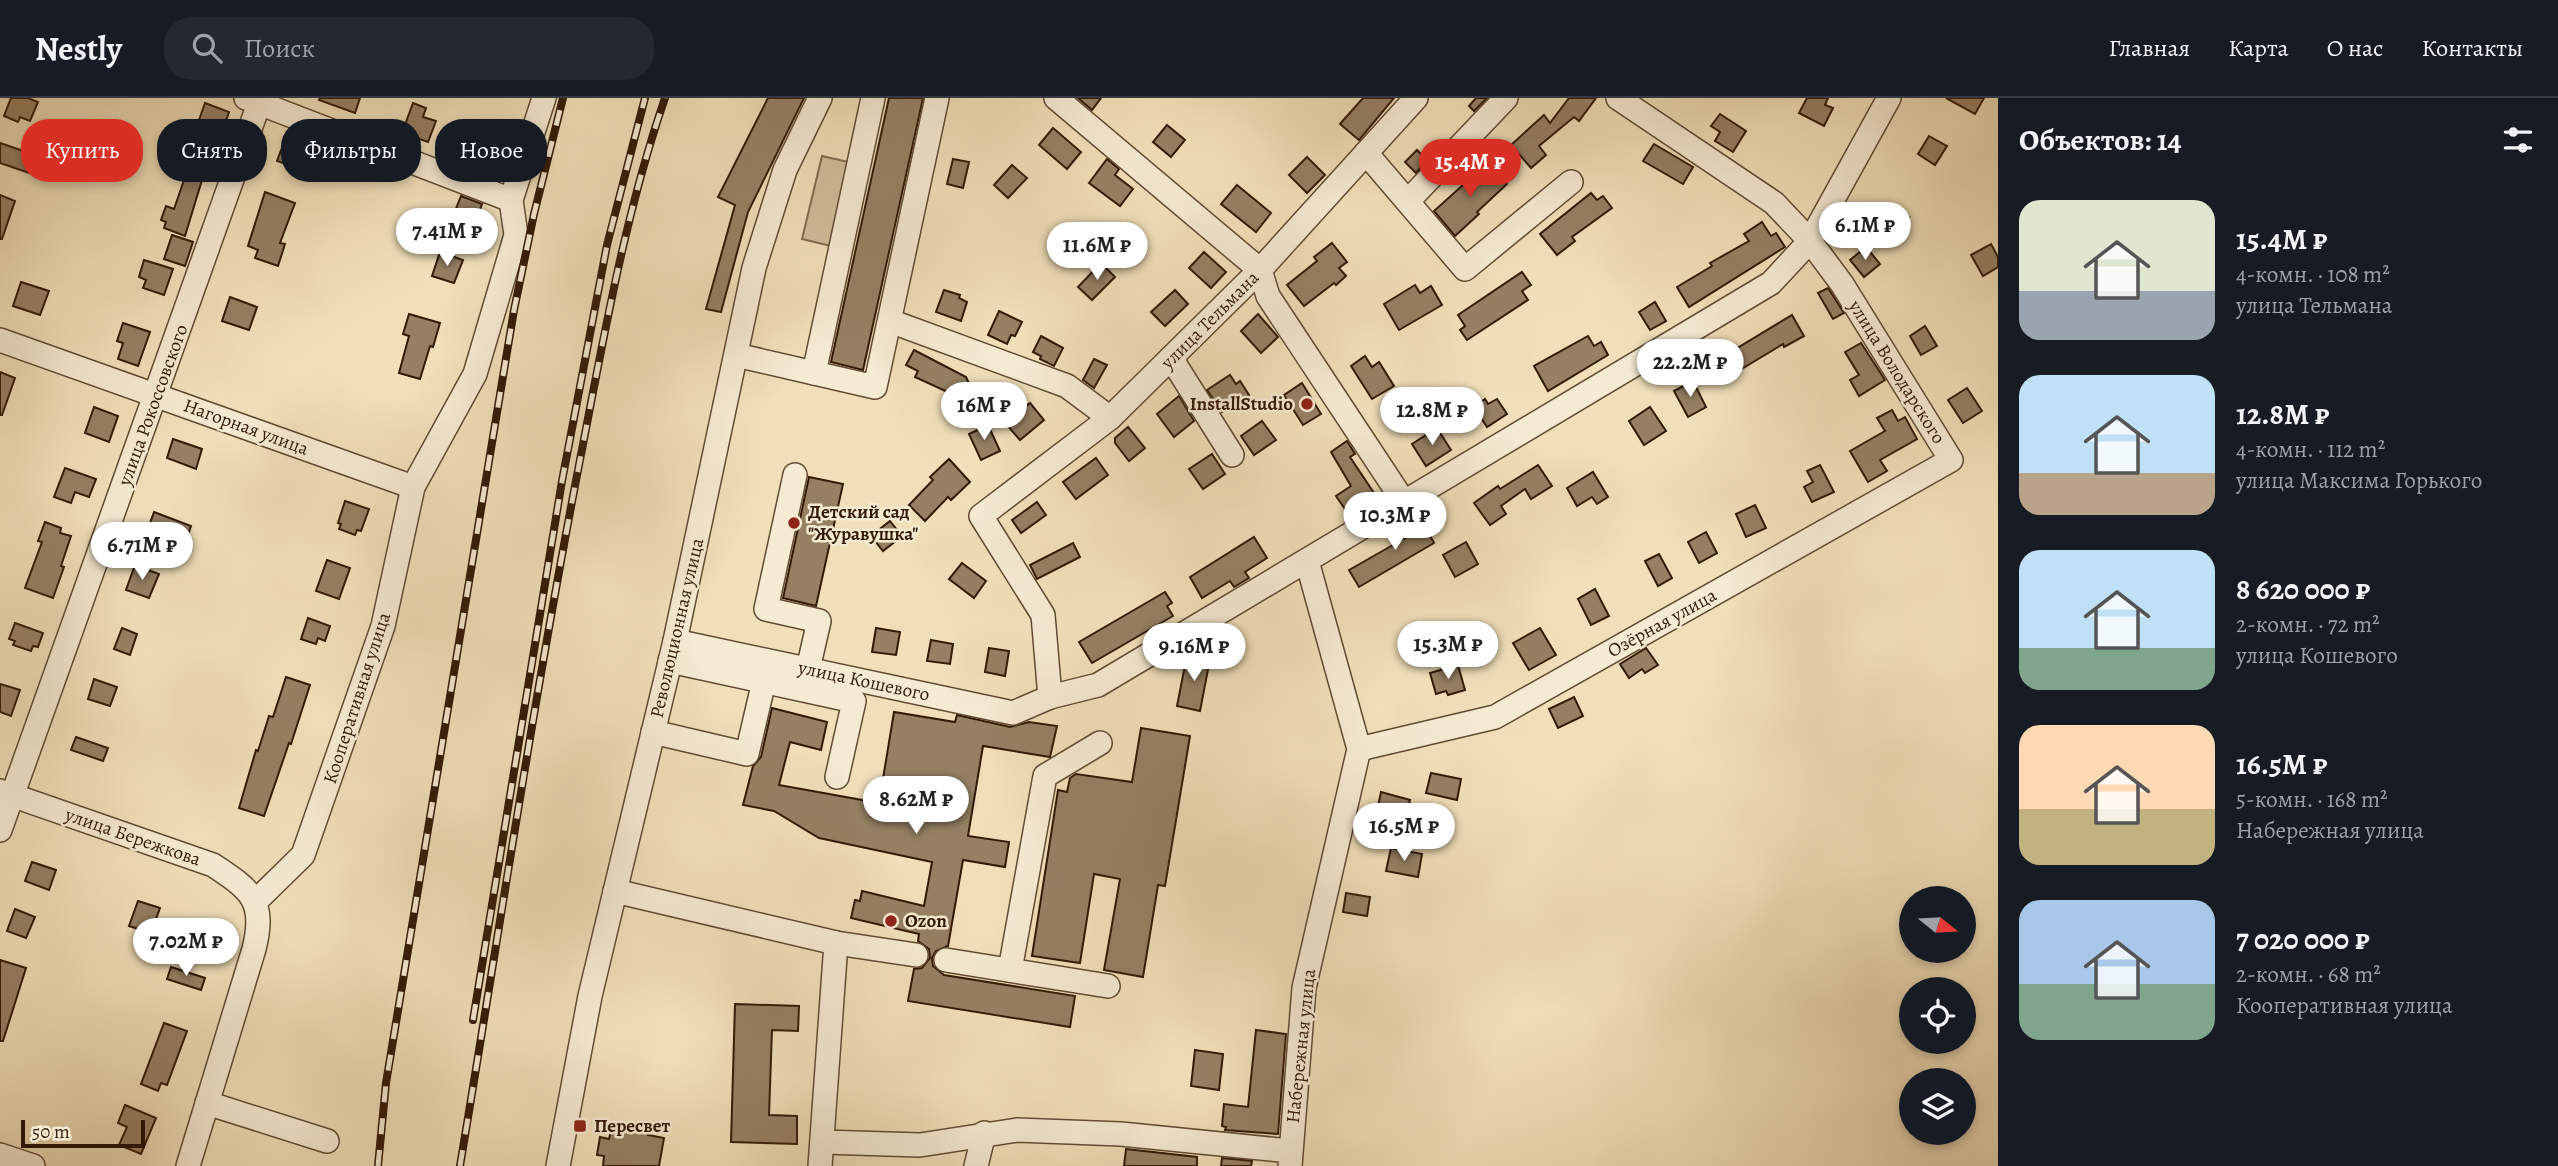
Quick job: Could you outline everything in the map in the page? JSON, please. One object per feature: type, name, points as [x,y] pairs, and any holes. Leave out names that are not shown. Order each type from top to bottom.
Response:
[{"type":"street","name":"Кооперативная улица","points":[[254,902],[303,855],[383,626],[412,487],[475,374],[516,235],[512,200],[544,98]]},
{"type":"street","name":"Революционная улица","points":[[558,1166],[590,996],[673,651],[754,268],[785,170],[820,98]]},
{"type":"street","points":[[814,373],[873,98]]},
{"type":"street","points":[[736,355],[875,387],[937,98]]},
{"type":"street","points":[[1056,98],[1260,270],[1268,296],[1404,502]]},
{"type":"street","name":"улица Тельмана","points":[[1050,697],[1044,615],[981,516],[1111,418],[1260,270],[1416,98]]},
{"type":"street","points":[[1408,201],[1506,98]]},
{"type":"street","name":"улица Володарского","points":[[1618,98],[1645,105],[1774,203],[1810,241],[1842,284],[1951,460]]},
{"type":"street","name":"улица Кошевого","points":[[673,651],[808,669],[1013,713],[1050,697],[1098,685],[1771,283],[1810,241],[1889,98]]},
{"type":"street","points":[[255,100],[512,200]]},
{"type":"street","name":"улица Рокоссовского","points":[[0,830],[6,793],[157,395],[255,100]]},
{"type":"street","points":[[1366,153],[1465,269],[1571,182]]},
{"type":"street","points":[[890,321],[1067,386],[1111,418]]},
{"type":"street","name":"Нагорная улица","points":[[0,340],[412,487]]},
{"type":"street","points":[[1171,358],[1232,455]]},
{"type":"street","name":"Озёрная улица","points":[[1359,749],[1495,717],[1951,460]]},
{"type":"street","points":[[795,475],[766,610],[819,621],[808,669]]},
{"type":"street","name":"Набережная улица","points":[[1290,1159],[1304,988],[1359,749],[1307,561]]},
{"type":"street","points":[[673,651],[764,681],[854,701],[837,778]]},
{"type":"street","points":[[653,732],[747,754],[764,681]]},
{"type":"street","points":[[1010,970],[1045,776],[1100,743]]},
{"type":"street","name":"улица Бережкова","points":[[6,793],[213,865],[239,882],[254,902]]},
{"type":"street","points":[[615,891],[836,943],[916,955]]},
{"type":"street","points":[[188,1166],[260,923],[254,902]]},
{"type":"street","points":[[820,1166],[836,943]]},
{"type":"street","points":[[946,960],[1108,986]]},
{"type":"street","points":[[207,1103],[327,1142]]},
{"type":"street","points":[[822,1142],[920,1145],[1017,1130],[1121,1134],[1290,1159]]},
{"type":"street","points":[[976,1166],[984,1133]]},
{"type":"street","points":[[0,1155],[33,1166]]},
{"type":"shaded area","points":[[822,156],[853,163],[835,247],[802,239]]},
{"type":"building","points":[[11,98],[28,98],[38,102],[31,119],[20,117],[18,122],[4,116]]},
{"type":"building","points":[[360,98],[355,113],[319,100]]},
{"type":"building","points":[[768,98],[804,98],[748,212],[721,312],[706,309],[735,205],[718,197]]},
{"type":"building","points":[[889,98],[923,98],[863,370],[831,362]]},
{"type":"building","points":[[1078,98],[1101,98],[1092,110]]},
{"type":"building","points":[[1363,98],[1394,98],[1359,140],[1340,124]]},
{"type":"building","points":[[1476,98],[1487,98],[1474,111],[1469,106]]},
{"type":"building","points":[[1569,98],[1596,98],[1579,121],[1574,117],[1539,146],[1546,155],[1531,168],[1511,145],[1544,115],[1550,123]]},
{"type":"building","points":[[1807,98],[1828,98],[1825,105],[1833,108],[1824,126],[1799,113]]},
{"type":"building","points":[[1946,98],[1984,98],[1975,114]]},
{"type":"building","points":[[205,103],[229,112],[227,119],[199,119]]},
{"type":"building","points":[[413,103],[426,108],[423,117],[435,121],[428,142],[421,140],[421,119],[407,119]]},
{"type":"building","points":[[1720,114],[1746,131],[1733,152],[1715,141],[1720,132],[1711,126]]},
{"type":"building","points":[[1167,125],[1185,140],[1171,157],[1153,142]]},
{"type":"building","points":[[1053,128],[1081,152],[1067,169],[1039,145]]},
{"type":"building","points":[[1929,136],[1947,146],[1935,165],[1918,154]]},
{"type":"building","points":[[0,143],[21,150],[21,170],[0,163]]},
{"type":"building","points":[[1654,144],[1693,167],[1683,184],[1643,161]]},
{"type":"building","points":[[1428,148],[1433,154],[1416,173],[1405,162],[1417,150],[1422,155]]},
{"type":"building","points":[[1307,157],[1325,175],[1307,193],[1289,175]]},
{"type":"building","points":[[953,159],[969,162],[963,188],[947,184]]},
{"type":"building","points":[[1107,159],[1119,169],[1115,175],[1133,189],[1120,206],[1089,183]]},
{"type":"building","points":[[1486,161],[1507,184],[1455,236],[1434,211]]},
{"type":"building","points":[[1012,165],[1027,178],[1008,198],[994,185]]},
{"type":"building","points":[[183,182],[201,182],[185,236],[164,228],[166,222],[161,220],[166,206],[174,209]]},
{"type":"building","points":[[1237,185],[1271,213],[1256,232],[1221,204]]},
{"type":"building","points":[[265,192],[295,203],[280,243],[285,244],[278,266],[255,258],[258,250],[248,246]]},
{"type":"building","points":[[1591,193],[1597,200],[1603,196],[1612,208],[1572,237],[1575,241],[1557,255],[1540,234]]},
{"type":"building","points":[[0,195],[15,201],[2,239],[0,239]]},
{"type":"building","points":[[461,196],[482,204],[473,228],[452,219]]},
{"type":"building","points":[[1889,205],[1909,217],[1896,237],[1877,225]]},
{"type":"building","points":[[1762,222],[1771,236],[1776,233],[1785,247],[1689,307],[1677,287],[1712,266],[1710,263],[1749,241],[1744,234]]},
{"type":"building","points":[[172,235],[193,242],[185,266],[164,259]]},
{"type":"building","points":[[1332,243],[1347,262],[1339,268],[1346,276],[1304,306],[1287,285],[1317,261],[1314,257]]},
{"type":"building","points":[[1991,244],[1998,257],[1998,267],[1983,276],[1971,255]]},
{"type":"building","points":[[1866,247],[1880,264],[1864,277],[1850,260]]},
{"type":"building","points":[[440,252],[463,260],[454,283],[432,276]]},
{"type":"building","points":[[1204,252],[1226,272],[1211,288],[1189,268]]},
{"type":"building","points":[[144,260],[173,269],[164,295],[143,288],[146,280],[139,277]]},
{"type":"building","points":[[1101,263],[1115,277],[1092,300],[1078,287]]},
{"type":"building","points":[[1522,272],[1531,285],[1522,291],[1528,300],[1467,340],[1460,330],[1465,326],[1458,315]]},
{"type":"building","points":[[21,282],[49,291],[40,315],[13,306]]},
{"type":"building","points":[[1415,285],[1420,293],[1431,286],[1442,305],[1399,330],[1384,304]]},
{"type":"building","points":[[1828,288],[1844,313],[1833,319],[1818,293]]},
{"type":"building","points":[[944,290],[960,295],[959,298],[967,302],[961,321],[936,312]]},
{"type":"building","points":[[1175,290],[1188,304],[1165,326],[1151,312]]},
{"type":"building","points":[[230,297],[257,307],[249,330],[222,321]]},
{"type":"building","points":[[1655,302],[1666,321],[1650,330],[1639,312]]},
{"type":"building","points":[[999,311],[1022,322],[1015,336],[1011,335],[1007,344],[988,335]]},
{"type":"building","points":[[409,314],[440,323],[420,379],[399,373],[409,336],[403,334]]},
{"type":"building","points":[[1258,314],[1278,337],[1261,353],[1241,331]]},
{"type":"building","points":[[1792,315],[1804,336],[1784,347],[1783,344],[1735,373],[1724,356]]},
{"type":"building","points":[[123,323],[150,332],[138,366],[118,359],[123,343],[117,341]]},
{"type":"building","points":[[1925,326],[1937,346],[1921,355],[1910,336]]},
{"type":"building","points":[[1041,336],[1063,348],[1054,366],[1033,352]]},
{"type":"building","points":[[1588,336],[1594,346],[1601,342],[1608,355],[1548,391],[1534,366]]},
{"type":"building","points":[[1861,343],[1885,380],[1859,396],[1850,380],[1859,375],[1845,352]]},
{"type":"building","points":[[914,350],[966,377],[980,407],[915,377],[918,371],[906,365]]},
{"type":"building","points":[[1365,356],[1372,367],[1379,362],[1394,386],[1372,399],[1351,366]]},
{"type":"building","points":[[1094,359],[1107,365],[1094,388],[1083,380]]},
{"type":"building","points":[[0,372],[15,378],[2,415],[0,415]]},
{"type":"building","points":[[1230,375],[1236,384],[1240,381],[1249,395],[1222,412],[1207,390]]},
{"type":"building","points":[[1693,381],[1706,407],[1688,417],[1674,391]]},
{"type":"building","points":[[1302,383],[1321,414],[1303,425],[1284,395]]},
{"type":"building","points":[[1967,388],[1982,411],[1963,423],[1948,400]]},
{"type":"building","points":[[1179,396],[1194,421],[1174,437],[1157,414]]},
{"type":"building","points":[[1485,399],[1488,404],[1497,399],[1507,414],[1487,427],[1474,407]]},
{"type":"building","points":[[1030,403],[1044,420],[1020,440],[1005,423]]},
{"type":"building","points":[[94,407],[118,416],[109,442],[85,433]]},
{"type":"building","points":[[1650,407],[1666,431],[1644,445],[1629,421]]},
{"type":"building","points":[[1892,410],[1898,421],[1905,417],[1917,439],[1880,460],[1887,471],[1868,482],[1850,451],[1885,431],[1877,418]]},
{"type":"building","points":[[1262,421],[1276,440],[1254,455],[1241,436]]},
{"type":"building","points":[[988,425],[1000,451],[981,460],[969,434]]},
{"type":"building","points":[[1128,427],[1145,448],[1129,461],[1115,443],[1115,438]]},
{"type":"building","points":[[1437,428],[1451,450],[1426,466],[1412,444]]},
{"type":"building","points":[[173,439],[202,449],[196,469],[167,458]]},
{"type":"building","points":[[1347,441],[1355,454],[1350,457],[1374,493],[1347,512],[1336,496],[1351,486],[1331,452]]},
{"type":"building","points":[[1212,454],[1225,474],[1203,489],[1189,469]]},
{"type":"building","points":[[1096,458],[1108,475],[1076,499],[1063,482]]},
{"type":"building","points":[[949,459],[970,482],[951,500],[948,497],[925,521],[909,505],[933,480],[930,477]]},
{"type":"building","points":[[1538,465],[1552,486],[1531,499],[1525,489],[1501,506],[1506,514],[1490,525],[1474,503],[1498,486],[1500,489]]},
{"type":"building","points":[[1820,465],[1834,492],[1812,502],[1804,487],[1813,482],[1807,471]]},
{"type":"building","points":[[65,468],[96,479],[89,497],[75,492],[71,503],[54,497]]},
{"type":"building","points":[[1593,472],[1608,497],[1597,504],[1592,497],[1577,506],[1567,488]]},
{"type":"building","points":[[809,477],[843,484],[816,606],[783,598]]},
{"type":"building","points":[[345,501],[369,509],[361,531],[357,530],[355,535],[339,529],[341,524],[338,523]]},
{"type":"building","points":[[1037,502],[1046,515],[1021,533],[1012,520]]},
{"type":"building","points":[[1755,505],[1766,528],[1746,537],[1736,514]]},
{"type":"building","points":[[154,512],[191,526],[183,550],[145,537]]},
{"type":"building","points":[[1417,513],[1434,543],[1359,587],[1349,570],[1407,537],[1399,524]]},
{"type":"building","points":[[890,521],[902,536],[883,551],[871,536]]},
{"type":"building","points":[[45,522],[61,528],[60,533],[71,536],[53,598],[25,588],[42,542],[38,541]]},
{"type":"building","points":[[1706,532],[1717,553],[1699,563],[1688,542]]},
{"type":"building","points":[[1254,537],[1267,558],[1245,572],[1249,578],[1234,587],[1230,581],[1202,598],[1190,577]]},
{"type":"building","points":[[1466,542],[1478,564],[1455,577],[1443,555]]},
{"type":"building","points":[[1073,543],[1080,557],[1037,579],[1030,565]]},
{"type":"building","points":[[1659,554],[1672,578],[1658,586],[1645,561]]},
{"type":"building","points":[[327,560],[350,568],[339,599],[316,591]]},
{"type":"building","points":[[962,563],[986,581],[974,598],[949,579]]},
{"type":"building","points":[[135,565],[159,574],[149,598],[126,590]]},
{"type":"building","points":[[1595,589],[1609,616],[1591,625],[1578,599]]},
{"type":"building","points":[[1165,592],[1172,603],[1167,606],[1173,616],[1092,663],[1079,642]]},
{"type":"building","points":[[308,618],[330,626],[325,641],[318,638],[316,644],[301,639]]},
{"type":"building","points":[[15,623],[43,633],[38,647],[33,646],[31,651],[13,645],[15,641],[9,639]]},
{"type":"building","points":[[122,628],[137,634],[130,655],[114,649]]},
{"type":"building","points":[[876,628],[900,632],[896,655],[872,652]]},
{"type":"building","points":[[1540,628],[1556,655],[1529,670],[1513,643]]},
{"type":"building","points":[[931,640],[953,644],[950,664],[927,661]]},
{"type":"building","points":[[989,648],[1009,651],[1005,676],[985,672]]},
{"type":"building","points":[[1646,648],[1658,665],[1645,673],[1642,669],[1629,678],[1620,664]]},
{"type":"building","points":[[1187,655],[1210,659],[1200,711],[1177,706]]},
{"type":"building","points":[[1458,665],[1465,690],[1448,695],[1446,691],[1436,694],[1430,673]]},
{"type":"building","points":[[286,677],[310,685],[264,816],[239,808],[256,750],[258,751],[269,716],[273,717]]},
{"type":"building","points":[[94,679],[117,687],[110,706],[88,699]]},
{"type":"building","points":[[0,684],[20,690],[11,716],[0,712]]},
{"type":"building","points":[[1574,697],[1583,716],[1558,728],[1549,709]]},
{"type":"building","points":[[772,708],[827,722],[821,750],[790,742],[779,785],[879,803],[894,712],[955,722],[957,715],[1010,727],[1029,722],[1057,726],[1050,757],[983,746],[968,836],[1009,842],[1005,867],[963,860],[948,946],[936,951],[932,958],[933,966],[944,975],[1075,996],[1070,1027],[908,1001],[914,969],[922,968],[930,958],[929,949],[918,941],[919,934],[851,918],[855,900],[860,901],[862,891],[924,906],[932,862],[819,838],[774,811],[743,805],[753,766],[761,757]]},
{"type":"building","points":[[1141,728],[1190,736],[1165,886],[1158,885],[1143,977],[1104,970],[1120,879],[1094,874],[1080,963],[1032,956],[1058,790],[1067,792],[1070,778],[1076,774],[1132,782]]},
{"type":"building","points":[[76,737],[108,748],[103,761],[71,750]]},
{"type":"building","points":[[1431,773],[1461,779],[1457,800],[1426,793]]},
{"type":"building","points":[[1381,792],[1410,800],[1401,832],[1378,826],[1382,812],[1377,811]]},
{"type":"building","points":[[1391,848],[1422,854],[1418,877],[1386,871]]},
{"type":"building","points":[[32,862],[56,870],[49,890],[25,881]]},
{"type":"building","points":[[1346,893],[1370,897],[1367,916],[1343,912]]},
{"type":"building","points":[[138,901],[160,908],[151,933],[129,926]]},
{"type":"building","points":[[15,909],[35,917],[26,938],[7,931]]},
{"type":"building","points":[[195,921],[222,930],[213,954],[195,947],[197,941],[189,938]]},
{"type":"building","points":[[0,960],[26,968],[3,1041],[0,1041]]},
{"type":"building","points":[[171,967],[205,978],[201,990],[167,979]]},
{"type":"building","points":[[735,1004],[799,1006],[798,1031],[772,1030],[769,1115],[797,1116],[797,1144],[731,1142]]},
{"type":"building","points":[[164,1023],[187,1031],[167,1085],[161,1083],[158,1091],[141,1084]]},
{"type":"building","points":[[1256,1030],[1286,1034],[1278,1134],[1225,1130],[1226,1127],[1222,1126],[1224,1104],[1248,1107]]},
{"type":"building","points":[[1195,1050],[1223,1054],[1219,1090],[1191,1086]]},
{"type":"building","points":[[125,1105],[156,1118],[141,1154],[119,1145],[127,1127],[118,1123]]},
{"type":"building","points":[[613,1123],[649,1130],[648,1135],[664,1138],[659,1166],[603,1166],[604,1156],[597,1155],[600,1137],[609,1139]]},
{"type":"building","points":[[1126,1149],[1197,1157],[1197,1166],[1124,1166]]},
{"type":"building","points":[[1222,1158],[1252,1161],[1251,1166],[1221,1166]]},
{"type":"railway","points":[[378,1166],[386,1083],[514,310],[534,214],[563,98]]},
{"type":"railway","points":[[473,1020],[562,481],[607,245],[645,98]]},
{"type":"railway","points":[[460,1166],[532,727],[579,465],[626,234],[665,98]]},
{"type":"place","name":"InstallStudio","points":[[1307,404]]},
{"type":"place","name":"Детский сад \"Журавушка\"","points":[[794,523]]},
{"type":"place","name":"Ozon","points":[[891,921]]},
{"type":"place","name":"Пересвет","points":[[580,1126]]}]
